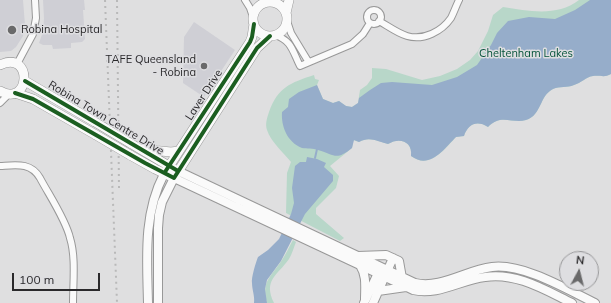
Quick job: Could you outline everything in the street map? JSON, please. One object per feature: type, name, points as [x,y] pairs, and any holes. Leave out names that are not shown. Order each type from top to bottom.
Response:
[{"type":"main road","points":[[286,17],[279,5],[270,1],[260,6],[254,13],[254,21],[260,32],[272,36],[284,29],[289,0]]},
{"type":"main road","name":"Laver Drive","points":[[166,170],[250,42],[254,21]]},
{"type":"main road","name":"Laver Drive","points":[[176,174],[257,48],[272,36]]},
{"type":"main road","points":[[0,65],[8,62],[17,64],[23,71],[25,81],[20,90],[12,93]]},
{"type":"main road","name":"Robina Town Centre Drive","points":[[25,81],[140,149],[166,170]]},
{"type":"main road","name":"Robina Town Centre Drive","points":[[0,91],[33,99],[130,155],[176,174]]},
{"type":"main road","points":[[140,149],[171,152],[179,151]]},
{"type":"street","points":[[17,64],[34,30],[36,18],[35,0]]},
{"type":"street","points":[[245,0],[250,8],[254,21]]},
{"type":"street","points":[[370,23],[376,23],[379,21],[406,36],[414,38],[423,37],[443,28],[452,17],[459,0]]},
{"type":"street","points":[[370,23],[367,16],[373,10],[377,11],[380,15],[379,21]]},
{"type":"street","points":[[286,17],[291,34],[308,61]]},
{"type":"street","points":[[272,36],[284,39],[288,42],[300,66],[308,61],[352,44],[363,34],[370,23]]},
{"type":"street","points":[[0,103],[12,93]]},
{"type":"street","points":[[0,166],[23,165],[32,168],[38,174],[67,228],[71,240],[72,250],[73,303]]},
{"type":"street","name":"Laver Drive","points":[[148,303],[147,260],[149,223],[154,198],[166,170]]},
{"type":"street","name":"Robina Town Centre Drive","points":[[176,174],[277,222],[360,265],[383,272]]},
{"type":"street","name":"Laver Drive","points":[[158,303],[159,215],[162,202],[176,174]]},
{"type":"street","name":"Robina Town Centre Drive","points":[[303,235],[356,256],[383,272]]},
{"type":"street","points":[[356,256],[389,257],[399,261],[402,278]]},
{"type":"street","points":[[373,303],[389,257]]},
{"type":"street","points":[[360,265],[365,278],[364,303]]},
{"type":"street","points":[[383,272],[415,283],[428,285],[488,268],[498,266],[512,268],[538,276],[596,303]]},
{"type":"street","points":[[364,303],[383,272]]},
{"type":"street","points":[[383,272],[407,287],[420,292],[429,292],[484,277],[503,276],[524,281],[572,303]]},
{"type":"street","points":[[378,291],[407,287]]},
{"type":"shaded area","name":"Robina Hospital","points":[[0,0],[23,0],[25,25],[23,36],[16,47],[11,51],[0,52]]},
{"type":"shaded area","points":[[43,0],[84,0],[85,10],[83,10],[85,39],[82,42],[71,43],[71,48],[53,49],[52,45],[43,45],[39,43],[43,32]]},
{"type":"shaded area","name":"TAFE Queensland - Robina","points":[[194,22],[235,50],[204,97],[183,83],[184,37]]},
{"type":"green space","name":"Cheltenham Lakes","points":[[579,0],[611,0],[611,74],[590,77],[571,86],[553,89],[545,96],[535,114],[526,120],[502,120],[493,123],[488,127],[480,124],[473,124],[464,136],[456,137],[442,152],[424,161],[418,160],[411,156],[410,147],[408,144],[401,141],[388,144],[370,139],[359,142],[353,140],[352,148],[330,166],[339,176],[336,188],[316,208],[316,214],[344,238],[340,241],[286,213],[287,173],[291,162],[271,139],[267,130],[266,121],[276,97],[286,87],[314,75],[315,79],[319,80],[317,85],[323,99],[333,103],[339,101],[346,106],[352,107],[358,103],[360,90],[367,85],[372,78],[372,68],[386,69],[422,80],[440,76],[457,69],[470,60],[478,51],[488,31],[493,15],[503,7],[533,11],[552,11],[562,9]]},
{"type":"green space","points":[[293,240],[296,242],[290,257],[276,274],[271,283],[270,289],[274,303],[267,303],[265,296],[266,284]]},
{"type":"water","name":"Cheltenham Lakes","points":[[590,0],[611,0],[611,74],[590,77],[571,86],[553,89],[548,92],[538,110],[531,118],[521,121],[497,121],[488,127],[480,124],[473,124],[464,136],[456,137],[436,156],[424,161],[418,160],[411,156],[410,147],[408,144],[401,141],[388,144],[370,139],[359,142],[354,140],[352,148],[339,156],[335,156],[316,149],[302,148],[292,142],[286,133],[282,112],[288,107],[289,99],[299,92],[317,85],[323,99],[333,103],[339,101],[346,106],[352,107],[358,103],[359,98],[381,83],[392,82],[432,85],[457,77],[477,65],[491,45],[497,33],[508,21],[529,17],[555,19],[575,10]]},
{"type":"water","points":[[307,157],[326,163],[324,167],[333,175],[333,181],[305,214],[281,261],[267,280],[265,289],[267,303],[254,303],[252,281],[257,259],[279,239],[291,214],[294,203],[292,188],[295,166],[300,162],[306,162]]},
{"type":"waterway","points":[[315,158],[317,149]]},
{"type":"railway","points":[[105,0],[117,303]]},
{"type":"railway","points":[[117,0],[119,189]]},
{"type":"cycle path","points":[[165,172],[250,42],[254,24]]},
{"type":"cycle path","points":[[15,93],[33,99],[174,178],[257,48],[270,36]]},
{"type":"cycle path","points":[[25,81],[178,171]]},
{"type":"place","name":"Robina Hospital","points":[[12,30]]},
{"type":"place","name":"TAFE Queensland - Robina","points":[[204,66]]}]
